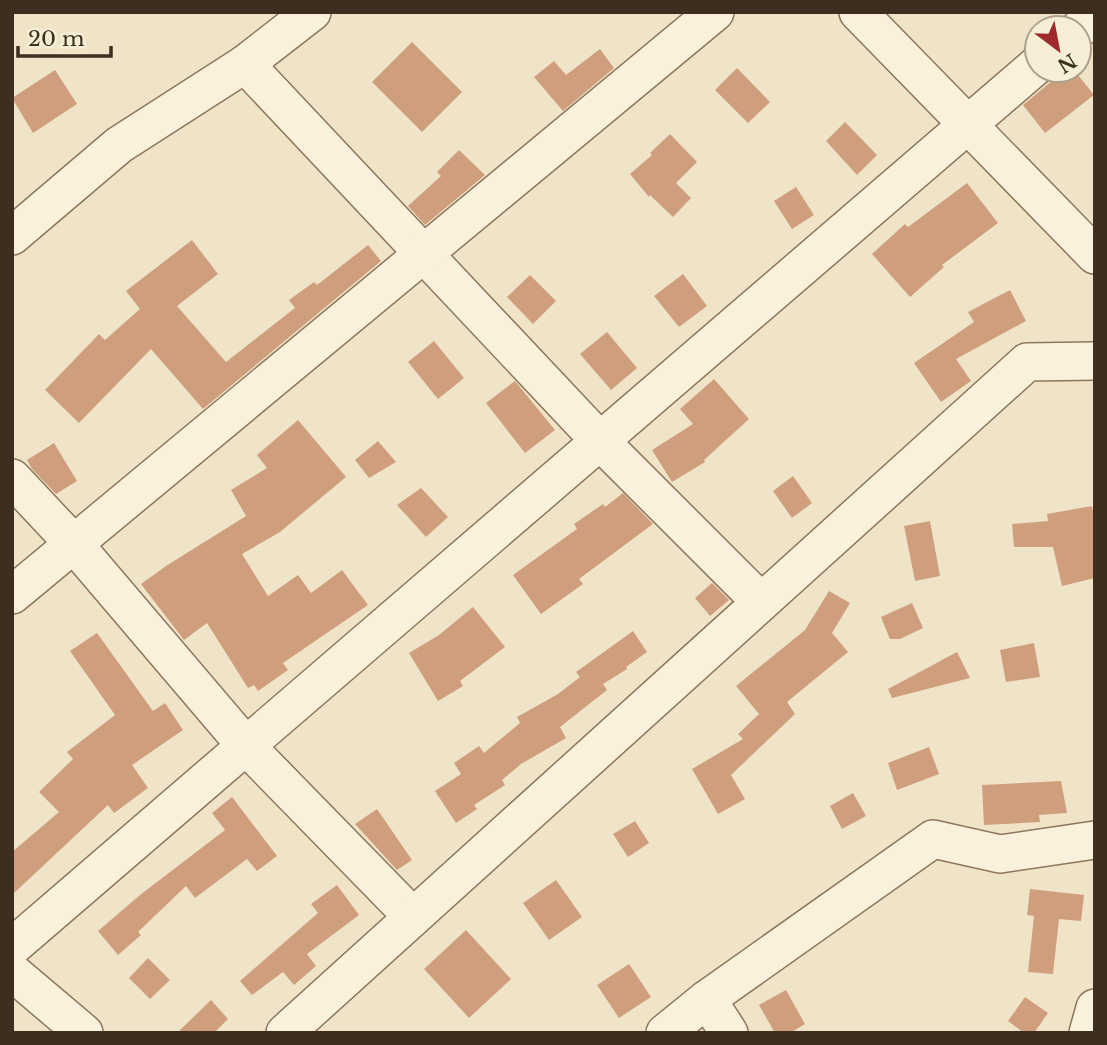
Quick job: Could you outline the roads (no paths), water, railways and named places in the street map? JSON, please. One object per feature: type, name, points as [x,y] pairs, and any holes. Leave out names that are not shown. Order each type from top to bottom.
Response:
[{"type":"street","points":[[12,236],[119,145],[245,64],[312,12]]},
{"type":"street","points":[[12,595],[715,12]]},
{"type":"street","points":[[858,12],[1095,255]]},
{"type":"street","points":[[245,64],[600,441],[761,602]]},
{"type":"street","points":[[12,947],[1023,77]]},
{"type":"street","points":[[285,1033],[1027,362],[1095,361]]},
{"type":"street","points":[[12,478],[74,544],[246,746],[412,918]]},
{"type":"street","points":[[665,1033],[707,999],[933,839],[1000,854],[1095,840]]},
{"type":"street","points":[[12,972],[84,1033]]},
{"type":"street","points":[[707,999],[729,1033]]},
{"type":"street","points":[[1088,1033],[1095,1008]]}]
